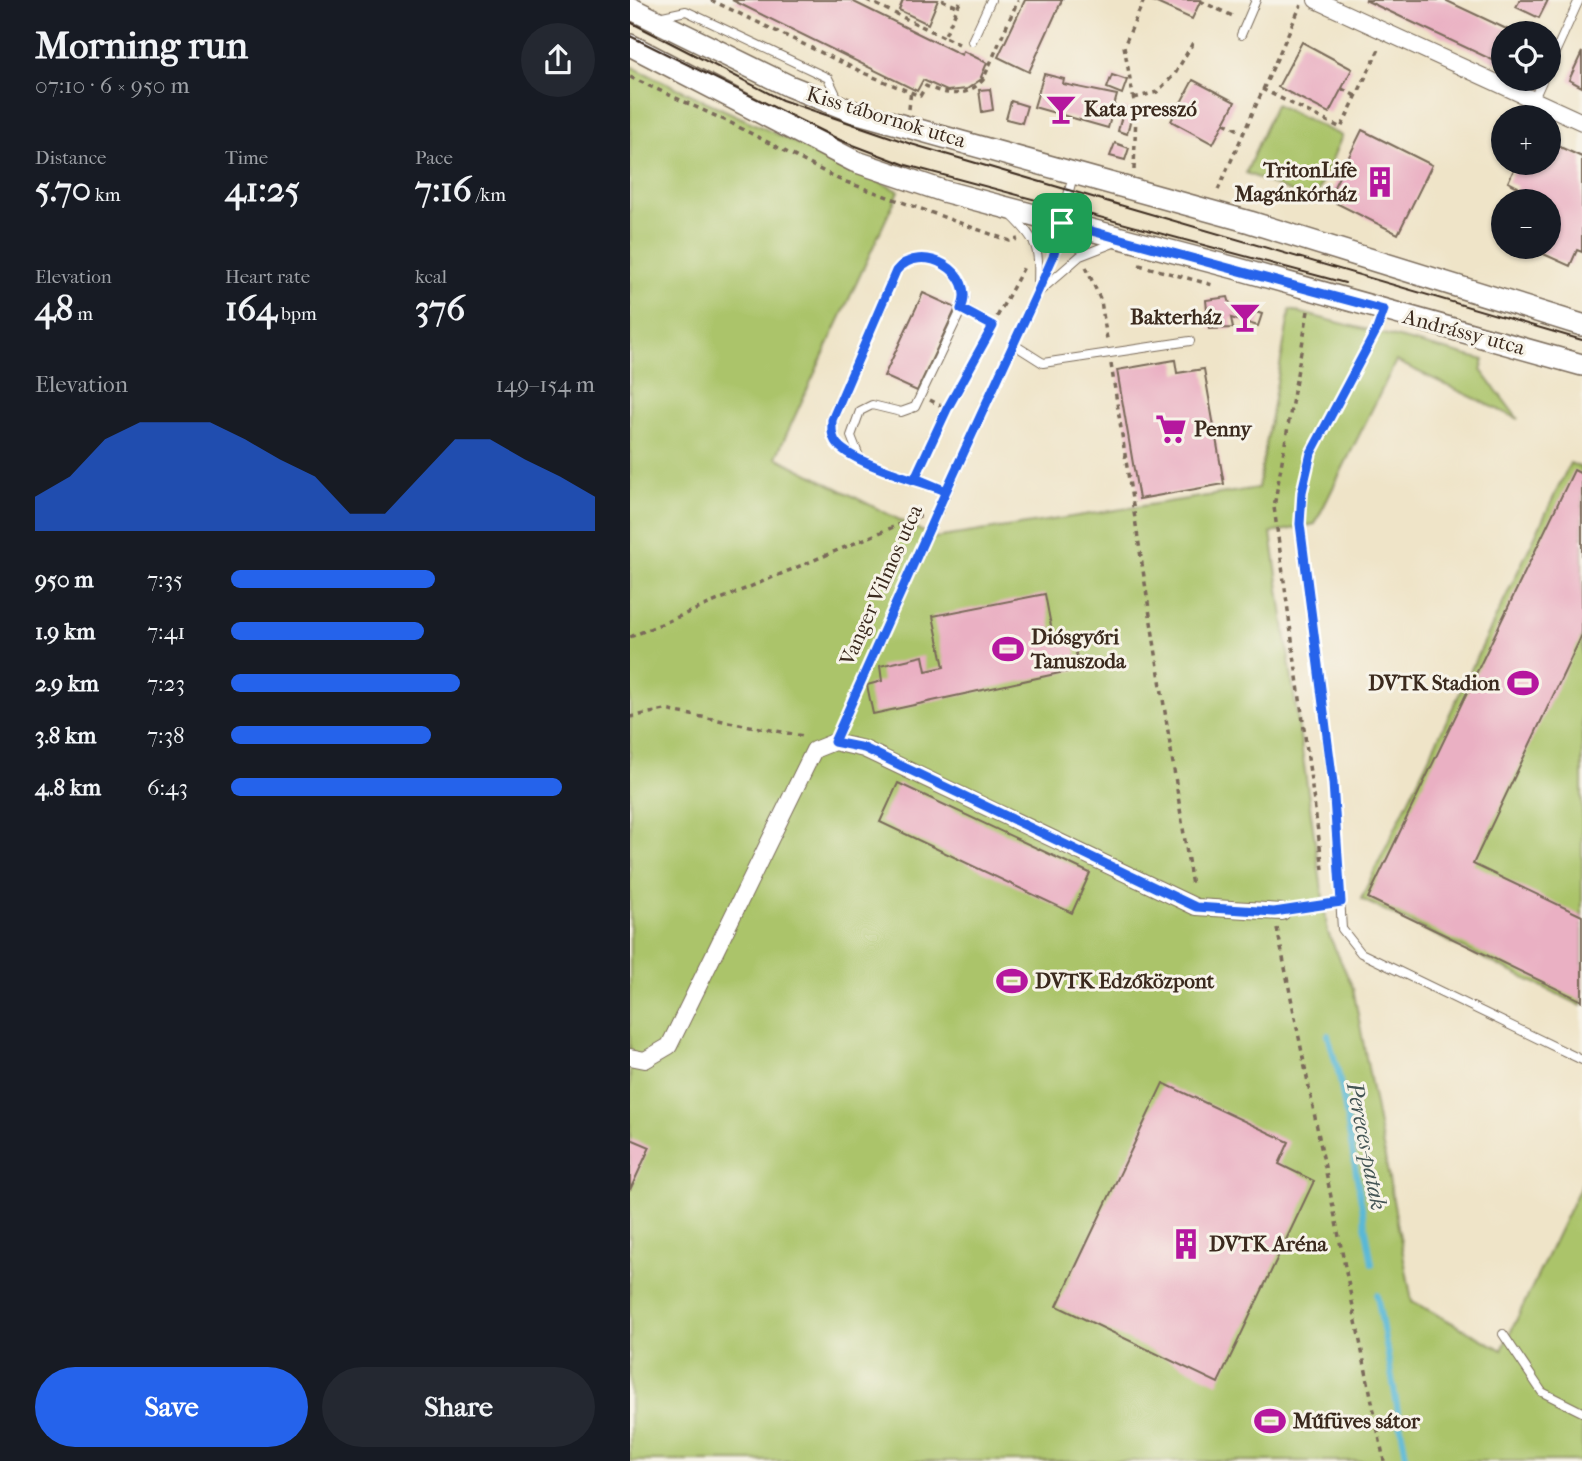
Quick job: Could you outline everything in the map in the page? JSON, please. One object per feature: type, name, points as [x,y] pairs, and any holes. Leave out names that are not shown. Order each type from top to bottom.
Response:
[{"type":"main road","name":"Kiss tábornok utca","points":[[630,8],[789,86],[842,107],[1074,172]]},
{"type":"main road","name":"Kiss tábornok utca","points":[[630,45],[854,161],[943,191],[1062,223]]},
{"type":"main road","name":"Andrássy utca","points":[[1074,172],[1250,222],[1582,325]]},
{"type":"main road","name":"Andrássy utca","points":[[1062,223],[1582,365]]},
{"type":"street","points":[[1316,0],[1582,122]]},
{"type":"street","points":[[834,742],[864,748],[1196,907],[1278,912]]},
{"type":"street","name":"Vanger Vilmos utca","points":[[630,1057],[645,1060],[669,1046],[814,750],[834,742]]},
{"type":"lane","points":[[972,41],[991,0]]},
{"type":"lane","points":[[1241,35],[1256,0]]},
{"type":"lane","points":[[1561,40],[1579,0]]},
{"type":"lane","points":[[1533,101],[1538,91]]},
{"type":"lane","name":"Vanger Vilmos utca","points":[[834,742],[1053,257],[1074,172]]},
{"type":"lane","points":[[1003,208],[1032,236],[1037,247],[1037,293]]},
{"type":"lane","points":[[1037,293],[1080,256],[1123,238]]},
{"type":"lane","points":[[860,459],[851,436],[860,411],[872,405],[901,412],[915,407],[961,309],[965,288],[959,275],[923,257],[908,260],[896,271],[832,420],[831,432],[836,442],[860,459],[946,491]]},
{"type":"lane","points":[[1384,310],[1377,329],[1311,453],[1302,492],[1300,524],[1333,783],[1342,929],[1361,953],[1582,1060]]},
{"type":"lane","points":[[1013,344],[1043,363],[1190,341]]},
{"type":"lane","points":[[1278,912],[1341,902]]},
{"type":"lane","points":[[1503,1334],[1542,1392],[1582,1412]]},
{"type":"path","points":[[711,0],[866,74],[911,90],[920,96],[926,86],[942,93],[960,94],[973,90],[983,80],[1018,0]]},
{"type":"path","points":[[867,0],[944,37]]},
{"type":"path","points":[[942,0],[958,7]]},
{"type":"path","points":[[1135,170],[1135,98],[1124,46],[1144,0]]},
{"type":"path","points":[[1218,190],[1303,0]]},
{"type":"path","points":[[1200,1],[1247,22]]},
{"type":"path","points":[[1005,29],[1010,31]]},
{"type":"path","points":[[1262,89],[1342,128],[1387,33]]},
{"type":"path","points":[[1135,98],[1157,92],[1174,74],[1195,39]]},
{"type":"path","points":[[1342,89],[1356,96]]},
{"type":"path","points":[[909,109],[911,90]]},
{"type":"path","points":[[1224,123],[1243,132]]},
{"type":"path","points":[[1010,241],[1020,247]]},
{"type":"path","points":[[1080,256],[1101,301],[1196,907]]},
{"type":"path","points":[[915,478],[947,409],[1018,282],[1027,258]]},
{"type":"path","points":[[961,309],[993,326]]},
{"type":"path","points":[[630,637],[939,508]]},
{"type":"path","points":[[630,717],[665,710],[834,742]]},
{"type":"path","points":[[1278,912],[1384,1461]]},
{"type":"green space","name":"DVTK Edzőközpont","points":[[630,66],[899,191],[776,457],[935,538],[1258,488],[1290,310],[1484,360],[1481,370],[1518,419],[1396,361],[1315,524],[1271,533],[1328,933],[1353,988],[1412,1301],[1502,1350],[1582,1183],[1582,1461],[630,1461]]},
{"type":"green space","points":[[1275,104],[1342,136],[1314,202],[1246,173]]},
{"type":"green space","name":"DVTK Stadion","points":[[1570,463],[1582,468],[1582,1006],[1361,899]]},
{"type":"building","points":[[732,0],[850,0],[962,55],[963,51],[987,63],[981,77],[983,78],[967,89],[947,91],[923,80],[917,91]]},
{"type":"building","points":[[903,0],[938,0],[928,24],[899,10]]},
{"type":"building","points":[[1025,0],[1062,0],[1029,72],[998,57]]},
{"type":"building","points":[[1150,0],[1201,0],[1192,19]]},
{"type":"building","points":[[1365,0],[1445,0],[1491,22],[1491,59]]},
{"type":"building","points":[[1520,0],[1548,0],[1539,18],[1516,7]]},
{"type":"building","points":[[1302,42],[1352,69],[1329,113],[1278,87]]},
{"type":"building","points":[[1582,52],[1582,87],[1569,80]]},
{"type":"building","points":[[1044,74],[1064,79],[1063,84],[1117,95],[1108,128],[1034,107]]},
{"type":"building","points":[[1112,75],[1127,80],[1122,94],[1107,88]]},
{"type":"building","points":[[1193,80],[1235,102],[1213,144],[1171,121]]},
{"type":"building","points":[[990,89],[993,110],[982,112],[979,90]]},
{"type":"building","points":[[1011,101],[1027,106],[1022,123],[1006,119]]},
{"type":"building","points":[[1124,108],[1133,111],[1127,134],[1118,131]]},
{"type":"building","name":"TritonLife Magánkórház","points":[[1362,130],[1432,165],[1398,234],[1328,199]]},
{"type":"building","points":[[1115,143],[1129,148],[1125,160],[1110,156]]},
{"type":"building","points":[[1561,147],[1582,157],[1582,252],[1577,250],[1570,266],[1555,259],[1561,259],[1561,189],[1517,189],[1518,187],[1508,182],[1511,175],[1561,175]]},
{"type":"building","points":[[923,293],[956,308],[917,391],[884,376]]},
{"type":"building","points":[[1228,297],[1230,304],[1262,314],[1258,326],[1231,318],[1233,328],[1209,329],[1206,300]]},
{"type":"building","name":"Penny","points":[[1175,360],[1177,373],[1204,369],[1224,484],[1139,499],[1117,370]]},
{"type":"building","name":"DVTK Stadion","points":[[1574,470],[1582,474],[1582,635],[1473,864],[1582,916],[1582,1001],[1368,898]]},
{"type":"building","name":"Diósgyőri Tanuszoda","points":[[1045,594],[1054,642],[1074,637],[1078,669],[873,714],[867,685],[882,681],[880,666],[923,656],[926,671],[944,667],[933,616]]},
{"type":"building","name":"DVTK Edzőközpont","points":[[898,783],[1090,873],[1072,913],[880,822]]},
{"type":"building","name":"DVTK Aréna","points":[[1163,1083],[1289,1142],[1279,1164],[1314,1181],[1218,1383],[1057,1306]]},
{"type":"building","points":[[631,1139],[650,1147],[630,1190],[630,1142]]},
{"type":"waterway","name":"Pereces-patak","points":[[1328,1035],[1339,1075],[1372,1264]]},
{"type":"waterway","name":"Pereces-patak","points":[[1377,1295],[1407,1461]]},
{"type":"tram line","points":[[630,22],[782,100],[911,144],[1582,340]]},
{"type":"tram line","points":[[630,36],[840,140],[906,165],[1345,283]]},
{"type":"place","name":"Kata presszó","points":[[1061,109]]},
{"type":"place","name":"TritonLife Magánkórház","points":[[1380,182]]},
{"type":"place","name":"Bakterház","points":[[1245,317]]},
{"type":"place","name":"Penny","points":[[1171,429]]},
{"type":"place","name":"Diósgyőri Tanuszoda","points":[[1008,649]]},
{"type":"place","name":"DVTK Stadion","points":[[1523,683]]},
{"type":"place","name":"DVTK Edzőközpont","points":[[1012,981]]},
{"type":"place","name":"DVTK Aréna","points":[[1186,1244]]},
{"type":"place","name":"Műfüves sátor","points":[[1270,1421]]},
{"type":"route","points":[[1062,223],[1053,257],[946,491],[915,478],[947,409],[993,326],[961,309],[965,302],[965,288],[959,275],[951,269],[923,257],[916,257],[901,264],[896,271],[832,420],[831,432],[842,449],[860,459],[946,491],[834,742],[864,748],[1156,891],[1196,907],[1274,912],[1341,902],[1333,783],[1300,524],[1302,492],[1311,453],[1377,329],[1384,310],[1062,223]]}]
